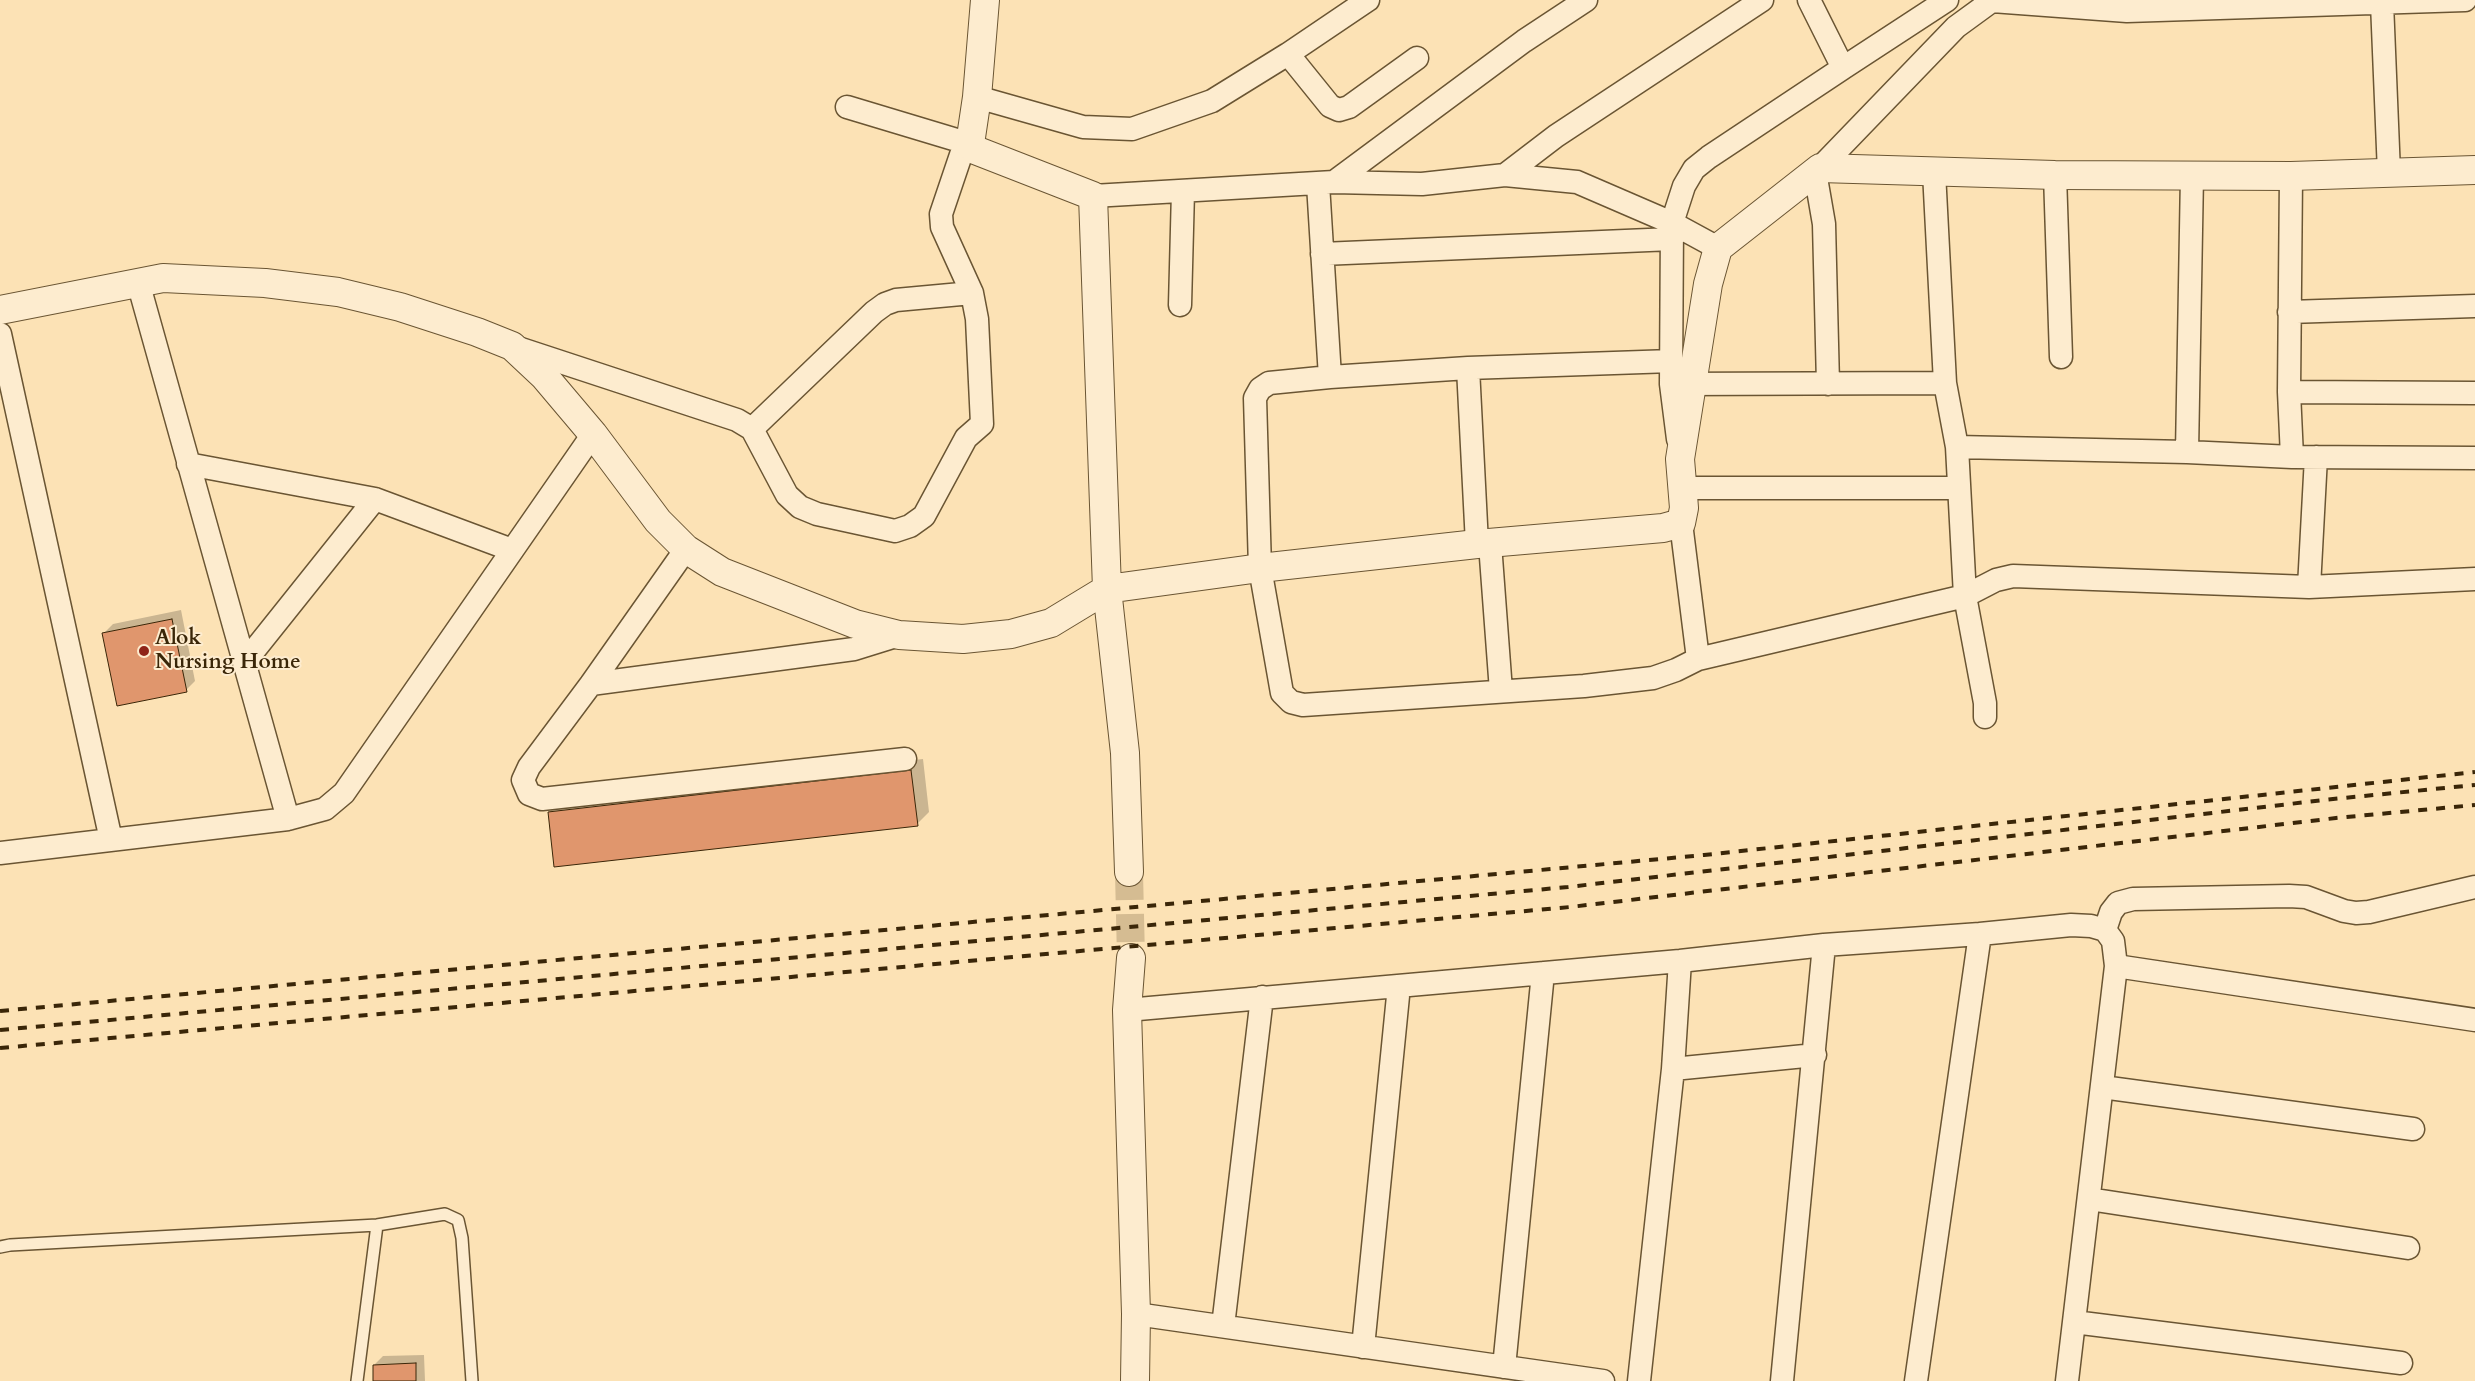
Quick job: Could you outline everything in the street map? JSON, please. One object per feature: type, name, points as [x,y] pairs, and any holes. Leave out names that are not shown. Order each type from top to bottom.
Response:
[{"type":"street","points":[[0,310],[163,278],[265,283],[338,292],[400,307],[736,420],[752,429],[787,494],[800,506],[817,514],[895,531],[910,526],[924,516],[966,438],[982,424],[977,319],[972,293],[942,227],[941,214],[967,144],[978,97],[985,0]]},
{"type":"street","points":[[978,97],[1083,126],[1105,130],[1132,129],[1212,101],[1288,54],[1368,0]]},
{"type":"street","points":[[1326,183],[1524,41],[1586,0]]},
{"type":"street","points":[[1505,176],[1556,136],[1762,0]]},
{"type":"street","points":[[1809,0],[1843,68]]},
{"type":"street","points":[[1681,384],[1672,361],[1672,231],[1684,186],[1694,169],[1709,157],[1947,0]]},
{"type":"street","points":[[1698,659],[1681,523],[1684,517],[1680,459],[1681,384],[1718,248],[1817,170],[1956,27],[1993,0],[2127,11],[2465,0]]},
{"type":"street","points":[[2382,3],[2389,172]]},
{"type":"street","points":[[1288,54],[1330,106],[1339,110],[1349,107],[1417,58]]},
{"type":"street","points":[[847,107],[967,144],[975,150],[1094,196],[1326,183],[1422,184],[1505,176],[1577,182],[1672,231],[1718,248]]},
{"type":"street","points":[[1817,170],[2192,176],[2291,176],[2475,170]]},
{"type":"street","points":[[1817,170],[1824,224],[1828,384]]},
{"type":"street","points":[[1934,172],[1944,383],[1957,447],[1965,596],[1985,703],[1985,717]]},
{"type":"street","points":[[2055,175],[2061,357]]},
{"type":"street","points":[[2186,452],[2192,176]]},
{"type":"street","points":[[2291,176],[2288,392],[2292,457]]},
{"type":"street","points":[[1326,183],[1322,254],[1330,377]]},
{"type":"street","points":[[1180,305],[1182,191]]},
{"type":"street","points":[[1094,196],[1107,589],[1125,753],[1129,872]]},
{"type":"street","points":[[1322,254],[1672,231]]},
{"type":"street","points":[[138,282],[288,818]]},
{"type":"street","points":[[752,429],[874,312],[885,304],[896,300],[972,293]]},
{"type":"street","points":[[2288,312],[2475,306]]},
{"type":"street","points":[[0,334],[111,840]]},
{"type":"street","points":[[512,346],[544,376],[593,434],[658,521],[686,549],[722,572],[855,624],[899,635],[964,639],[1011,634],[1051,623],[1107,589],[1260,568],[1483,544],[1663,528],[1681,523]]},
{"type":"street","points":[[1672,361],[1468,368],[1330,377],[1269,383],[1260,389],[1255,398],[1260,568],[1282,693],[1291,702],[1303,705],[1584,686],[1653,678],[1676,670],[1698,659],[1965,596],[1996,580],[2013,576],[2309,586],[2475,579]]},
{"type":"street","points":[[1468,368],[1483,544],[1501,691]]},
{"type":"street","points":[[1681,384],[1944,383]]},
{"type":"street","points":[[2288,392],[2475,393]]},
{"type":"street","points":[[0,853],[288,818],[325,809],[344,793],[593,434]]},
{"type":"street","points":[[1957,447],[2186,452],[2292,457],[2475,458]]},
{"type":"street","points":[[2309,586],[2316,457]]},
{"type":"street","points":[[188,464],[375,499],[512,550]]},
{"type":"street","points":[[1682,488],[1958,488]]},
{"type":"street","points":[[244,663],[375,499]]},
{"type":"street","points":[[686,549],[591,684],[529,767],[523,780],[529,794],[542,799],[905,759]]},
{"type":"street","points":[[591,684],[854,649],[899,635]]},
{"type":"street","points":[[2105,930],[2111,912],[2118,903],[2133,899],[2306,897],[2344,912],[2356,913],[2369,912],[2475,887]]},
{"type":"street","points":[[1127,1010],[1680,961],[1824,945],[1980,934],[2071,925],[2091,926],[2105,930],[2113,941],[2116,966],[2067,1381]]},
{"type":"street","points":[[1916,1381],[1980,934]]},
{"type":"street","points":[[1782,1381],[1824,945]]},
{"type":"street","points":[[1131,958],[1127,1010],[1136,1314],[1135,1381]]},
{"type":"street","points":[[1639,1381],[1673,1069],[1680,961]]},
{"type":"street","points":[[2116,966],[2475,1020]]},
{"type":"street","points":[[1504,1367],[1543,973]]},
{"type":"street","points":[[1364,1346],[1399,986]]},
{"type":"street","points":[[1223,1326],[1262,997]]},
{"type":"street","points":[[1673,1069],[1814,1055]]},
{"type":"street","points":[[2102,1087],[2413,1128]]},
{"type":"street","points":[[2089,1200],[2408,1248]]},
{"type":"street","points":[[1136,1314],[1603,1381]]},
{"type":"street","points":[[2074,1322],[2401,1363]]},
{"type":"lane","points":[[0,1247],[10,1244],[377,1225],[444,1214],[458,1220],[462,1238],[472,1381]]},
{"type":"lane","points":[[357,1381],[377,1225]]},
{"type":"building","points":[[172,619],[187,692],[117,706],[102,633]]},
{"type":"building","points":[[911,770],[918,826],[554,867],[548,812]]},
{"type":"building","points":[[416,1363],[416,1381],[373,1381],[373,1365]]},
{"type":"tunnel","points":[[1129,872],[1131,958]]},
{"type":"railway","points":[[0,1011],[1704,855],[2475,772]]},
{"type":"railway","points":[[0,1030],[1568,887],[2333,799],[2475,785]]},
{"type":"railway","points":[[0,1048],[1570,907],[2336,818],[2475,805]]},
{"type":"place","name":"Alok Nursing Home","points":[[144,651]]}]
